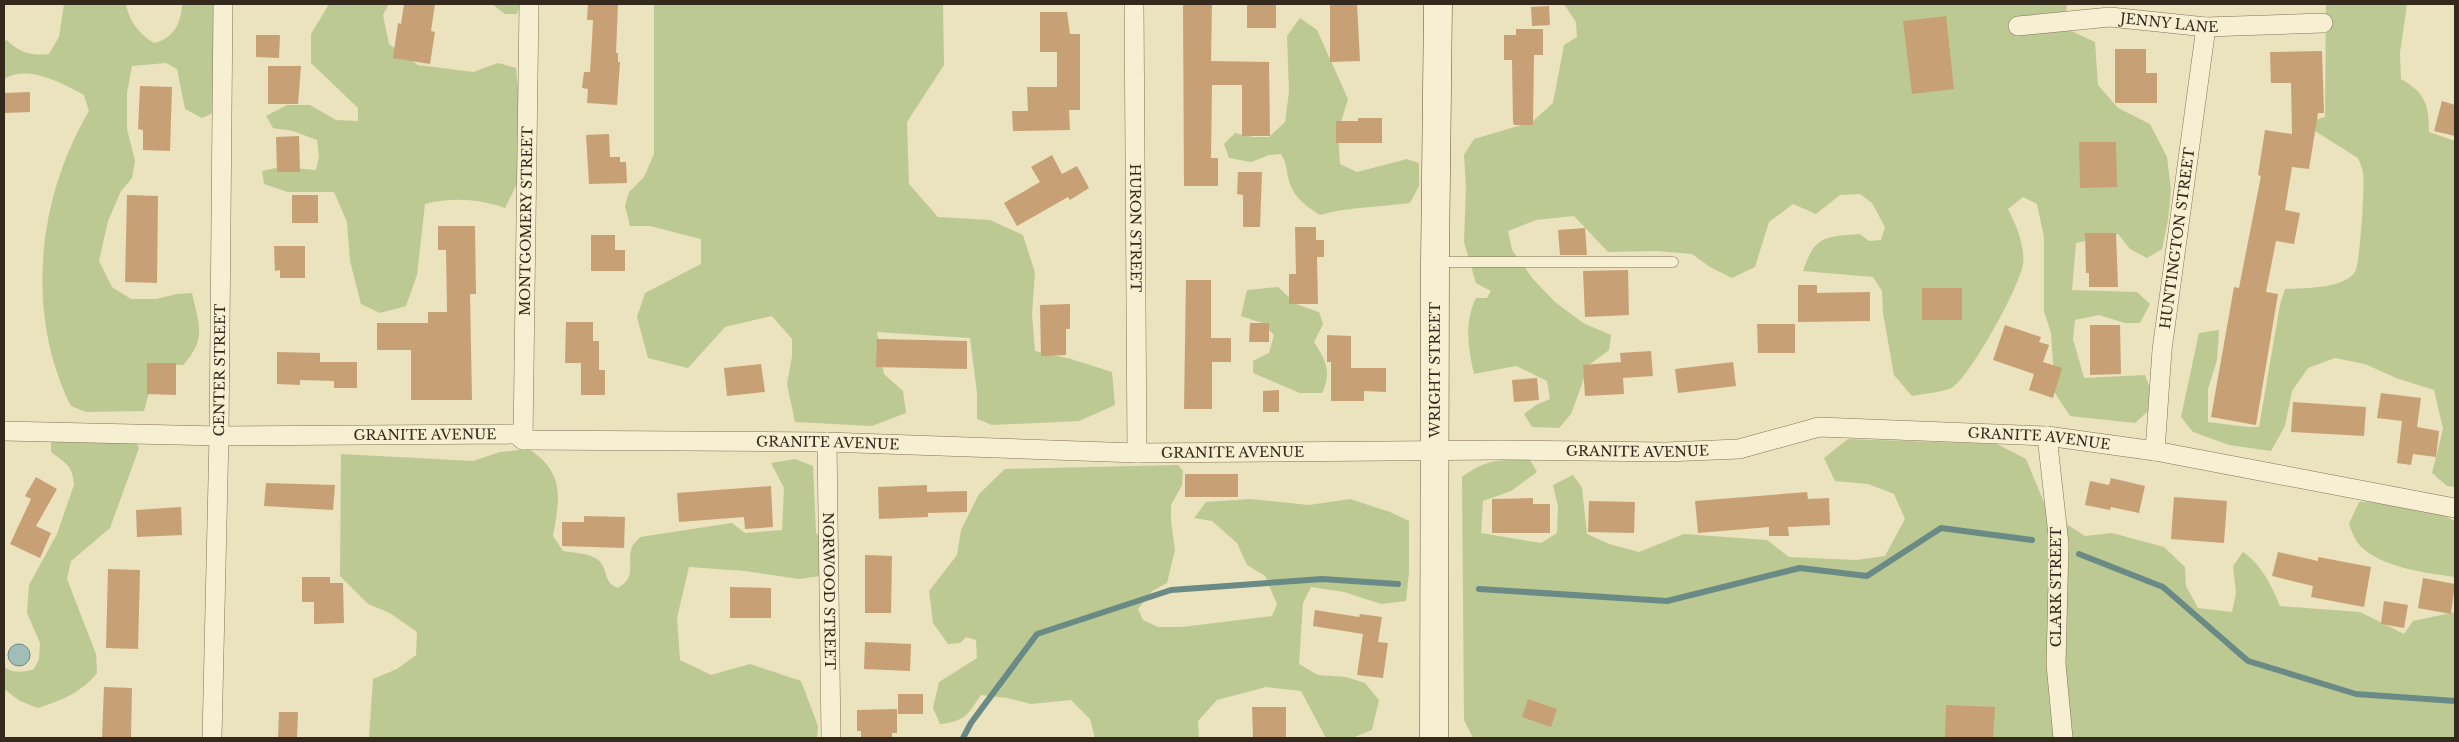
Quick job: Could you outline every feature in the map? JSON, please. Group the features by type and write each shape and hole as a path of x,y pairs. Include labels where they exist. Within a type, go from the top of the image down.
{"main road":[{"name":"WRIGHT STREET","path":"1434,738 1434,262 1438,4"}],"street":[{"name":"CENTER STREET","path":"212,738 219,436 223,4"},
{"name":"MONTGOMERY STREET","path":"523,440 529,4"},
{"name":"HURON STREET","path":"1134,4 1137,453"},
{"name":"JENNY LANE","path":"2018,26 2110,17 2206,27 2323,22"},
{"name":"HUNTINGTON STREET","path":"2155,451 2162,350 2206,27"},
{"name":"GRANITE AVENUE","path":"4,431 219,436 516,434 523,440 827,442 1137,453 1501,450 1666,452 1739,448 1819,427 2047,436 2155,451 2455,508"},
{"name":"CLARK STREET","path":"2047,436 2059,544 2056,664 2063,738"},
{"name":"NORWOOD STREET","path":"827,442 831,738"}],"lane":[{"path":"1434,262 1673,262"}],"green space":[{"path":"64,4 126,4 136,26 144,36 154,43 167,38 175,29 180,18 182,4 213,4 215,97 213,113 202,118 185,109 177,69 166,63 132,66 127,93 127,129 135,161 132,178 121,191 108,221 99,261 112,287 131,299 156,299 192,293 199,323 198,339 191,356 183,365 168,365 153,378 144,411 86,412 71,406 56,371 47,333 43,295 43,257 48,219 58,181 71,145 89,111 84,95 66,85 45,77 24,73 4,79 4,42 7,40 16,48 26,53 49,54 59,37"},
{"path":"329,4 389,4 383,15 389,44 418,65 473,72 498,63 516,68 520,108 517,184 505,208 465,200 445,200 425,204 417,275 406,306 380,313 361,304 350,261 347,222 334,192 288,192 264,184 262,171 280,167 316,170 319,157 317,140 293,131 273,128 266,116 287,105 310,105 336,120 358,121 358,108 311,63 311,34"},
{"path":"492,4 520,4 517,14 505,14"},
{"path":"654,4 943,4 944,65 907,122 909,184 938,217 990,220 1023,235 1035,273 1032,314 1035,351 1071,359 1112,372 1115,405 1079,421 992,425 977,419 977,393 970,338 877,332 884,374 903,391 906,413 872,426 795,422 787,384 792,356 792,339 772,316 725,327 688,368 648,358 637,317 645,293 701,264 701,239 650,226 630,226 625,206 629,192 644,177 654,154"},
{"path":"1564,4 2067,4 2065,28 2095,42 2098,85 2118,108 2150,124 2167,157 2171,190 2168,220 2162,249 2147,258 2130,249 2118,234 2076,243 2072,290 2137,292 2150,304 2140,323 2125,323 2099,315 2075,320 2073,339 2084,378 2145,375 2151,391 2148,411 2135,423 2070,416 2055,393 2051,333 2044,311 2044,237 2037,204 2023,197 2008,209 2021,242 2023,264 2020,276 1994,329 1971,365 1953,387 1939,392 1912,396 1894,375 1883,313 1882,291 1873,277 1803,271 1812,250 1823,240 1838,236 1860,234 1869,241 1881,240 1885,227 1872,203 1860,194 1840,195 1816,214 1793,204 1769,222 1755,267 1732,278 1710,267 1692,254 1657,251 1608,252 1574,216 1536,220 1508,231 1512,250 1533,279 1555,302 1583,323 1611,335 1609,350 1589,365 1571,414 1559,428 1532,427 1524,414 1536,405 1550,399 1547,381 1516,366 1474,374 1468,335 1470,316 1476,298 1487,298 1491,291 1476,283 1464,242 1466,187 1464,155 1474,139 1532,122 1553,103 1564,45 1577,37 1576,22"},
{"path":"2326,4 2407,4 2400,53 2401,79 2416,89 2424,100 2428,114 2429,132 2455,141 2455,487 2447,486 2432,473 2443,429 2434,390 2396,378 2365,364 2335,358 2308,368 2292,391 2285,426 2271,451 2229,445 2193,432 2181,417 2199,333 2219,330 2217,360 2208,389 2208,422 2259,427 2280,305 2285,289 2333,285 2349,278 2355,272 2359,255 2363,207 2362,167 2358,158 2307,126 2313,120 2325,117"},
{"path":"1300,18 1317,30 1348,99 1338,132 1340,164 1357,172 1407,159 1419,163 1419,186 1410,203 1330,212 1320,215 1303,202 1293,190 1281,154 1269,155 1251,162 1229,158 1224,144 1235,133 1253,137 1269,137 1285,122 1289,92 1287,36"},
{"path":"1278,287 1296,304 1319,312 1323,324 1314,342 1322,355 1327,373 1322,393 1300,393 1253,373 1253,361 1269,353 1274,335 1262,323 1241,316 1247,290"},
{"path":"57,438 135,440 139,448 110,528 71,561 67,579 96,654 97,673 78,691 38,708 20,701 4,689 4,667 22,672 34,669 39,659 40,643 27,613 29,585 57,534 74,485 70,469 51,452 51,443"},
{"path":"1848,439 1997,444 2026,459 2048,512 2085,536 2112,533 2164,547 2185,567 2186,586 2198,608 2232,612 2236,593 2233,566 2243,552 2265,576 2280,606 2360,612 2404,634 2413,621 2455,612 2455,738 1473,738 1464,720 1462,477 1486,463 1502,460 1530,460 1537,472 1511,491 1483,501 1481,533 1541,543 1557,533 1558,507 1553,485 1573,475 1582,488 1587,534 1609,544 1639,552 1684,534 1767,540 1789,557 1856,560 1885,556 1905,519 1894,494 1868,484 1835,481 1824,458"},
{"path":"529,449 549,467 557,487 558,498 553,536 563,551 584,554 598,560 603,567 608,581 618,588 628,579 630,574 630,553 633,545 640,537 732,523 745,533 782,530 784,488 771,463 795,459 813,466 816,533 824,543 820,576 799,579 745,571 689,567 677,618 680,660 711,675 750,664 801,681 818,726 817,738 369,738 373,679 397,669 416,655 417,632 390,613 368,604 340,576 341,454 473,461 500,452"},
{"path":"1178,465 1183,471 1182,485 1171,505 1175,550 1167,583 1152,591 1138,609 1143,620 1158,627 1182,627 1272,616 1277,604 1265,576 1247,565 1237,543 1212,521 1194,518 1206,502 1250,499 1309,505 1350,499 1390,512 1409,521 1409,572 1406,601 1381,604 1344,592 1311,587 1303,603 1299,664 1318,675 1346,677 1365,683 1379,700 1372,730 1352,738 1326,738 1301,691 1266,687 1217,700 1198,721 1199,738 1095,738 1090,719 1071,700 1031,704 1007,698 981,695 961,719 940,724 933,708 939,682 977,658 976,640 966,637 960,643 948,644 933,623 929,591 957,555 961,530 979,494 1005,469"},
{"path":"2384,501 2439,513 2455,521 2455,577 2402,567 2365,551 2357,542 2349,524 2359,502"}],"water":[{"path":"19,644 27,647 30,655 27,663 19,666 11,663 8,655 11,647"}],"building":[{"path":"404,4 435,4 431,31 435,32 430,64 393,58 398,23 401,24"},
{"path":"588,4 618,4 616,53 618,53 618,62 620,62 617,105 587,103 588,89 582,88 584,72 590,72 593,20 587,20"},
{"path":"1183,4 1212,4 1211,61 1269,62 1270,136 1242,136 1242,85 1212,85 1211,158 1218,158 1218,186 1184,186"},
{"path":"1247,4 1276,4 1276,28 1247,28"},
{"path":"1330,4 1357,4 1360,61 1330,62"},
{"path":"1549,6 1550,25 1532,26 1531,7"},
{"path":"1040,12 1067,12 1070,34 1080,34 1080,110 1069,110 1070,130 1013,131 1012,111 1028,111 1027,87 1057,87 1057,52 1040,52"},
{"path":"1946,16 1954,89 1912,94 1903,21"},
{"path":"1516,29 1543,29 1543,55 1534,55 1533,125 1514,125 1513,122 1512,60 1504,60 1504,35 1516,35"},
{"path":"256,35 280,35 279,58 256,57"},
{"path":"2115,49 2146,49 2146,73 2157,73 2157,103 2115,103"},
{"path":"2322,51 2324,113 2318,113 2309,169 2292,167 2285,210 2300,213 2294,244 2276,241 2266,292 2278,294 2256,425 2211,417 2234,287 2239,288 2261,176 2258,175 2265,130 2292,134 2291,83 2271,83 2270,52"},
{"path":"268,66 301,66 298,104 268,104"},
{"path":"140,86 172,87 170,151 143,150 143,130 138,129"},
{"path":"30,92 30,112 4,113 4,93"},
{"path":"2442,101 2455,105 2455,136 2434,131"},
{"path":"1358,118 1382,118 1382,143 1336,143 1336,121 1358,121"},
{"path":"609,134 610,157 620,157 620,162 626,162 627,183 589,184 586,135"},
{"path":"299,136 300,172 277,172 276,137"},
{"path":"2079,142 2116,142 2117,187 2080,188"},
{"path":"1052,155 1062,174 1077,166 1089,188 1070,200 1068,197 1017,226 1004,203 1040,182 1031,167"},
{"path":"1238,172 1262,172 1260,227 1243,227 1243,195 1237,194"},
{"path":"127,195 158,196 157,283 125,282"},
{"path":"292,195 318,195 318,223 292,223"},
{"path":"438,226 475,226 476,294 470,294 472,400 411,400 411,350 377,350 377,323 428,323 428,312 447,312 446,250 438,250"},
{"path":"1295,227 1316,227 1316,240 1324,240 1324,257 1317,257 1318,304 1289,304 1289,274 1296,274"},
{"path":"1585,228 1587,255 1560,255 1558,230"},
{"path":"2085,233 2116,233 2118,287 2089,287 2089,273 2086,273"},
{"path":"591,235 615,235 615,250 625,250 625,271 591,271"},
{"path":"274,246 305,246 305,278 280,278 280,270 275,271"},
{"path":"1628,270 1629,315 1585,317 1583,271"},
{"path":"1186,280 1211,280 1211,338 1231,338 1231,362 1212,362 1212,409 1184,409"},
{"path":"1798,285 1817,285 1817,293 1870,292 1870,321 1798,322"},
{"path":"1922,288 1962,288 1962,320 1922,320"},
{"path":"1070,304 1070,329 1066,329 1066,355 1041,356 1040,305"},
{"path":"566,322 593,322 593,341 599,341 599,370 605,370 605,395 581,395 581,363 565,363"},
{"path":"1250,323 1269,323 1269,342 1249,342"},
{"path":"1757,324 1795,324 1795,353 1758,353"},
{"path":"2005,325 2041,337 2039,342 2049,345 2043,362 2062,368 2053,398 2029,390 2034,374 1993,360"},
{"path":"2090,325 2120,325 2121,374 2090,375"},
{"path":"1327,335 1351,336 1351,368 1386,368 1386,392 1364,391 1364,401 1331,401 1331,362 1327,362"},
{"path":"877,339 967,341 967,369 876,367"},
{"path":"1651,351 1653,376 1623,378 1624,394 1585,396 1583,365 1621,362 1620,353"},
{"path":"277,352 320,353 320,362 357,362 357,388 334,388 334,381 300,380 300,385 277,384"},
{"path":"1733,362 1736,386 1678,393 1675,369"},
{"path":"147,363 176,363 176,395 147,394"},
{"path":"761,364 765,392 727,396 724,368"},
{"path":"1537,378 1539,400 1514,402 1512,380"},
{"path":"1279,390 1279,412 1263,412 1263,391"},
{"path":"2381,393 2421,398 2417,427 2439,431 2436,457 2413,454 2411,465 2397,463 2402,421 2377,418"},
{"path":"2293,402 2366,407 2364,436 2291,432"},
{"path":"1185,474 1238,474 1238,497 1185,497"},
{"path":"36,477 57,489 36,526 51,533 40,558 10,544 31,499 25,496"},
{"path":"2111,478 2145,486 2139,513 2111,507 2110,510 2085,505 2090,481 2109,485"},
{"path":"266,483 335,485 333,510 264,506"},
{"path":"927,485 927,492 967,491 967,512 928,513 928,517 879,519 878,487"},
{"path":"771,486 773,527 745,529 744,517 679,522 677,493"},
{"path":"1807,492 1808,499 1829,498 1830,525 1788,527 1789,536 1769,536 1769,527 1698,533 1695,501"},
{"path":"2174,497 2227,501 2224,543 2171,539"},
{"path":"1533,498 1533,504 1550,504 1550,533 1492,533 1492,499"},
{"path":"1589,501 1635,502 1634,533 1588,532"},
{"path":"181,507 182,535 137,537 136,510"},
{"path":"584,516 625,517 624,548 562,546 562,522 584,522"},
{"path":"2278,552 2318,561 2318,557 2371,567 2364,607 2311,597 2313,586 2272,576"},
{"path":"865,555 892,556 891,613 865,613"},
{"path":"108,569 140,570 138,649 106,648"},
{"path":"302,577 330,577 330,583 343,583 344,623 314,624 314,602 302,602"},
{"path":"2423,578 2455,584 2451,614 2418,608"},
{"path":"730,587 771,588 771,618 730,618"},
{"path":"2384,601 2408,605 2404,628 2381,624"},
{"path":"1315,610 1359,617 1360,614 1382,617 1378,642 1388,643 1383,678 1357,675 1363,634 1313,626"},
{"path":"865,642 911,644 910,671 864,669"},
{"path":"104,687 132,688 131,738 102,738"},
{"path":"898,694 923,694 923,714 898,714"},
{"path":"1528,699 1557,709 1551,727 1522,717"},
{"path":"1946,705 1995,707 1993,738 1945,737"},
{"path":"1252,707 1286,707 1286,737 1253,737"},
{"path":"897,709 897,733 892,733 892,738 861,738 861,731 857,731 857,710"},
{"path":"279,712 298,712 297,738 278,738"}],"waterway":[{"path":"1479,589 1667,601 1800,568 1867,576 1941,528 2032,540"},
{"path":"2079,554 2163,587 2248,661 2356,694 2455,701"},
{"path":"963,738 971,723 1037,634 1171,590 1322,579 1398,584"}]}
